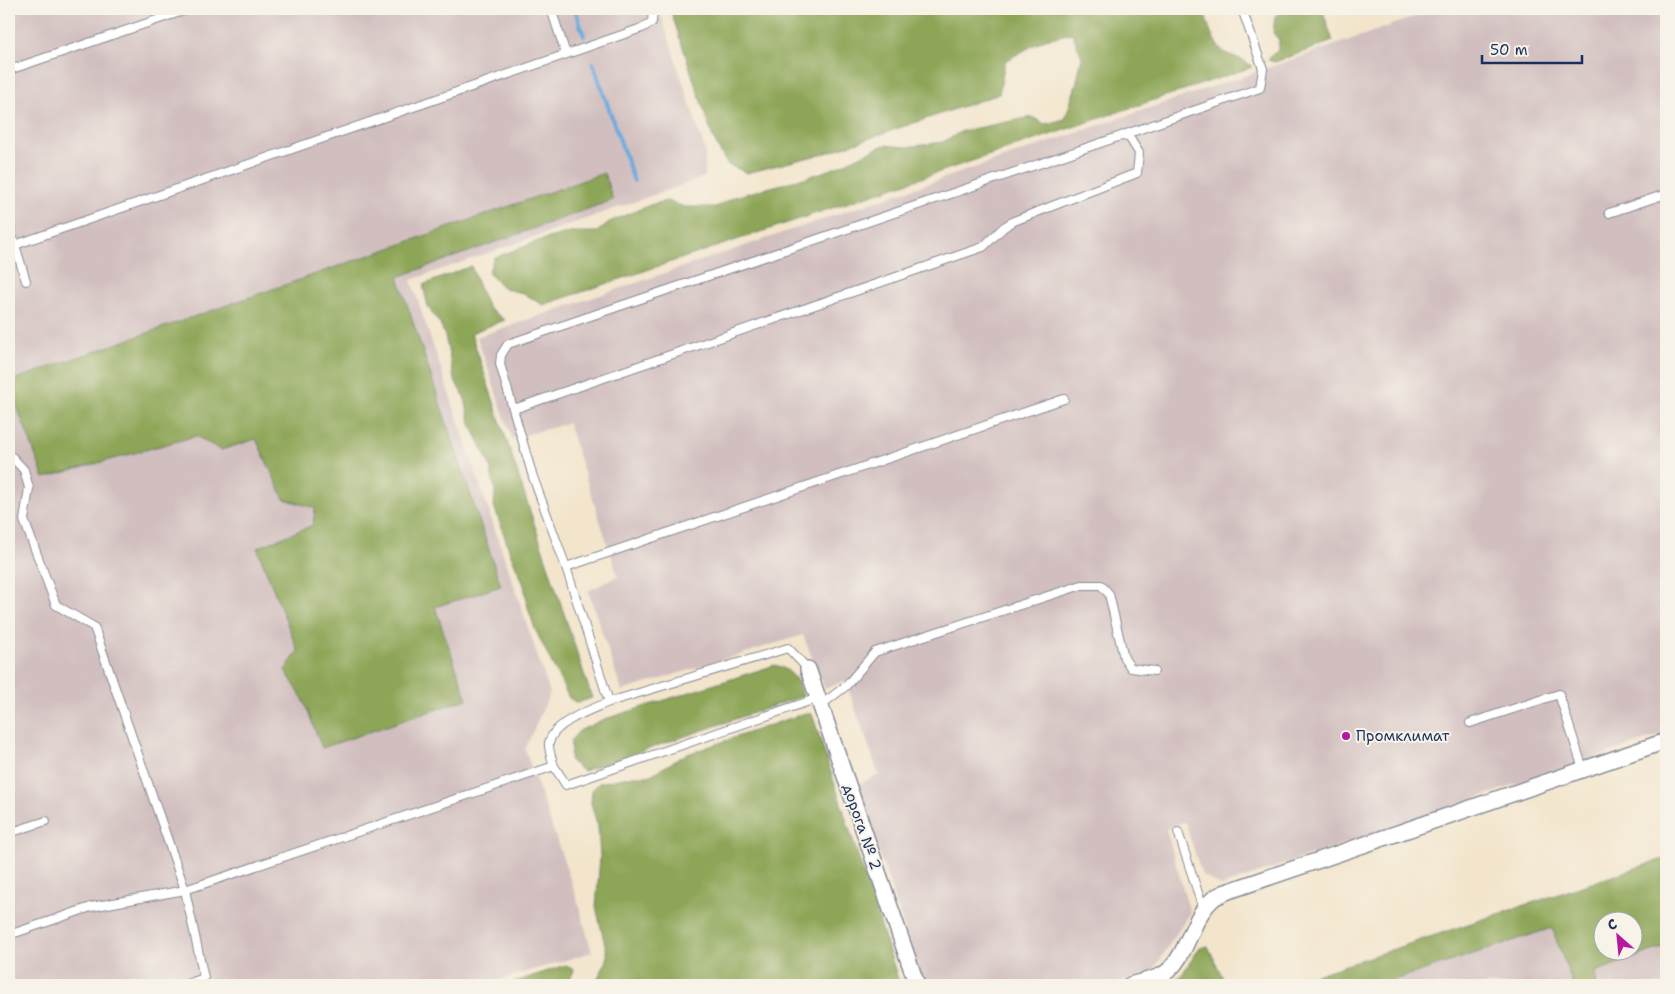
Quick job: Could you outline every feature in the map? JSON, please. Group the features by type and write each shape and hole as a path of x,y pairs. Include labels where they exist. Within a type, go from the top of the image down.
{"street":[{"name":"дорога № 2","path":"808,669 916,985"},
{"path":"1130,985 1155,978 1169,970 1177,960 1204,910 1213,899 1226,892 1666,741"}],"lane":[{"path":"9,70 189,9"},
{"path":"551,9 566,54"},
{"path":"12,246 642,28 652,22 653,9"},
{"path":"609,702 566,567 534,477 500,364 501,354 508,344 1260,88 1263,69 1242,9"},
{"path":"514,409 984,247 1004,227 1014,221 1137,173 1139,153 1128,137 1121,136"},
{"path":"1609,213 1666,194"},
{"path":"9,225 12,246 26,281"},
{"path":"566,567 1064,399"},
{"path":"9,457 12,457 24,470 29,488 24,520 56,605 94,627 185,890 204,978 185,985"},
{"path":"808,669 788,648 609,702 567,721 554,732 549,743 554,766 566,785 819,702 846,686 875,652 1082,585 1101,585 1109,594 1124,658 1131,668 1154,671"},
{"path":"1470,723 1559,694 1583,769"},
{"path":"9,935 91,907 185,890 554,766"},
{"path":"9,832 46,821"},
{"path":"1178,832 1204,910"}],"shaded area":[{"path":"9,9 659,9 705,150 705,177 411,280 550,693 525,749 576,896 592,952 483,985 9,985"},
{"path":"1437,9 1666,9 1666,733 1221,886 1202,875 1185,822 1175,825 1166,829 1190,913 1152,972 1110,985 924,985 856,785 879,775 844,681 825,689 803,635 622,691 588,591 618,576 568,423 512,439 477,337"},
{"path":"1666,890 1666,985 1379,985 1592,914 1592,962 1642,962 1642,912 1600,912"}],"green space":[{"path":"670,9 1204,9 1211,32 1220,49 1252,67 543,305 523,293 505,289 488,273 494,258 541,240 570,232 597,232 609,222 650,205 667,201 685,207 716,207 734,197 832,169 884,145 907,147 943,142 962,131 1032,117 1045,124 1065,119 1076,85 1082,57 1072,33 1045,39 1005,61 999,94 826,153 747,173 727,164 714,140"},
{"path":"1288,9 1306,12 1308,9 1322,9 1333,41 1275,62 1268,60 1278,49 1279,40 1273,33 1275,16"},
{"path":"604,173 613,200 398,277 501,586 435,607 467,699 322,748 303,699 285,670 298,651 257,548 313,525 315,508 284,499 256,439 221,450 196,436 44,478 11,391 16,379"},
{"path":"471,266 489,309 505,320 471,333 592,698 577,703 569,698 535,629 528,608 524,585 511,555 494,506 495,491 490,466 470,422 465,399 454,379 445,336 440,324 428,307 423,285"},
{"path":"775,665 794,676 803,696 583,771 570,761 571,740 579,731 602,720"},
{"path":"805,713 812,714 900,985 774,985 772,982 762,985 595,985 608,957 596,907 600,857 598,827 591,803 592,790 599,783 633,776 649,776 685,755"},
{"path":"1666,858 1666,946 1642,955 1642,912 1592,912 1592,962 1622,962 1595,972 1597,985 1573,985 1552,928 1379,985 1286,985"},
{"path":"1208,946 1226,985 1167,985 1181,976 1200,947"},
{"path":"565,965 574,970 568,985 506,985"}],"waterway":[{"path":"575,9 584,36"},
{"path":"593,63 634,181"}],"place":[{"name":"Промклимат","path":"1346,736"}]}
